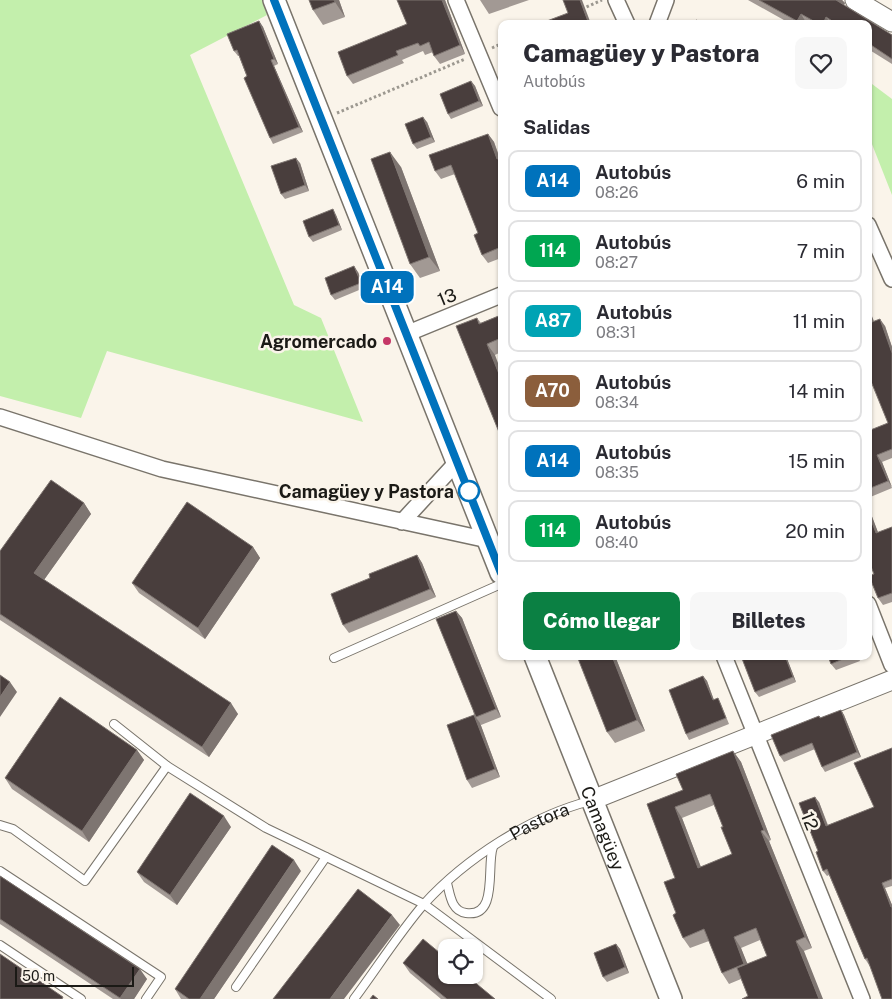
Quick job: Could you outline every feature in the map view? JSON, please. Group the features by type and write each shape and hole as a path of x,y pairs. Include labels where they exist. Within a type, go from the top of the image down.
{"main road":[{"path":"274,0 498,565"},
{"name":"Camagüey","path":"536,660 671,999"}],"street":[{"path":"456,0 498,101"},
{"path":"616,0 625,20"},
{"path":"658,20 666,0"},
{"path":"856,0 892,22"},
{"path":"872,234 892,279"},
{"name":"13","path":"406,334 498,296"},
{"path":"0,417 162,469 488,540"},
{"path":"402,522 457,462"},
{"path":"872,614 892,665"},
{"name":"12","path":"726,660 862,999"},
{"name":"Pastora","path":"592,800 892,680"}],"lane":[{"path":"334,658 498,585"},
{"path":"114,724 167,766 266,828 424,904 551,999"},
{"path":"0,825 14,829 85,881 167,766"},
{"name":"Pastora","path":"354,999 424,904 447,883 493,846 519,829 552,813 592,800"},
{"path":"447,883 452,904 459,910 467,914 481,909 487,903 490,894 489,856 493,846"},
{"path":"236,987 326,857"},
{"path":"0,871 161,977 146,999"},
{"path":"0,945 81,999"}],"path":[{"path":"575,12 602,0"},
{"path":"321,120 498,45"}],"green space":[{"path":"0,0 262,0 267,15 190,55 294,305 321,318 363,422 107,351 81,418 0,396"},
{"path":"872,84 892,99 892,195 872,144"}],"building":[{"path":"309,0 334,0 335,2 313,10"},
{"path":"397,0 442,0 460,45 434,56 429,42 420,46 418,43 396,51 398,55 347,76 338,52 407,24"},
{"path":"563,0 580,0 588,20 550,20 568,13"},
{"path":"759,0 836,0 868,20 831,20 826,17 825,20 812,20 801,14 798,20"},
{"path":"259,21 274,59 271,60 299,127 270,138 244,78 247,76 237,50 234,51 227,34"},
{"path":"872,22 892,35 892,59 872,46"},
{"path":"471,81 479,101 448,114 440,94"},
{"path":"423,117 431,137 413,144 405,124"},
{"path":"488,134 498,159 498,248 482,255 474,235 478,233 451,165 435,171 429,155"},
{"path":"390,152 429,257 410,264 371,159"},
{"path":"296,158 305,185 281,194 271,166"},
{"path":"333,209 339,225 309,237 303,221"},
{"path":"354,266 361,283 331,295 325,278"},
{"path":"498,316 498,339 487,344 498,372 498,430 456,326 477,318 479,324"},
{"path":"880,319 892,353 892,449 877,455 888,481 872,487 872,429 888,423 872,384 872,322"},
{"path":"51,480 84,503 34,573 231,703 202,747 0,614 0,551"},
{"path":"187,502 253,547 198,628 132,583"},
{"path":"872,522 876,533 892,527 892,593 878,598 872,583 872,575 874,574 872,569"},
{"path":"417,555 430,589 343,625 331,594 370,578 369,574"},
{"path":"456,611 496,709 476,717 436,619"},
{"path":"579,660 614,660 637,720 607,732"},
{"path":"743,660 787,660 793,677 755,692"},
{"path":"830,660 840,660 831,664"},
{"path":"0,675 10,682 0,697"},
{"path":"703,676 713,700 718,698 726,718 686,734 669,690"},
{"path":"60,697 137,750 82,831 5,778"},
{"path":"841,710 857,752 822,767 812,743 780,756 771,735 819,716 820,718"},
{"path":"474,715 495,769 467,780 447,725"},
{"path":"892,748 892,879 882,883 892,907 892,999 882,999 867,958 865,959 827,869 823,871 816,852 818,851 799,803 815,797 826,826 874,807 854,763"},
{"path":"733,751 764,830 761,831 805,937 796,941 819,999 742,999 748,996 737,968 767,956 756,928 734,937 744,964 722,973 704,929 683,938 673,915 676,913 664,882 675,878 647,804 683,790 676,774","holes":["710,794 723,827 721,827 732,854 698,868 675,807"]},
{"path":"190,793 224,816 170,895 137,872"},
{"path":"272,845 294,860 200,999 189,999 175,989"},
{"path":"0,876 140,969 120,998 0,919"},
{"path":"358,889 392,915 330,999 273,999"},
{"path":"423,939 438,951 438,984 477,984 495,999 447,999 403,963"},
{"path":"616,944 625,967 603,977 594,953"},
{"path":"0,954 63,997 62,999 0,999"},
{"path":"373,995 378,999 370,999"}],"bus line":[{"name":"A14","path":"274,0 498,565"}],"place":[{"name":"Agromercado","path":"387,341"},
{"name":"Camagüey y Pastora","path":"469,491"}]}
